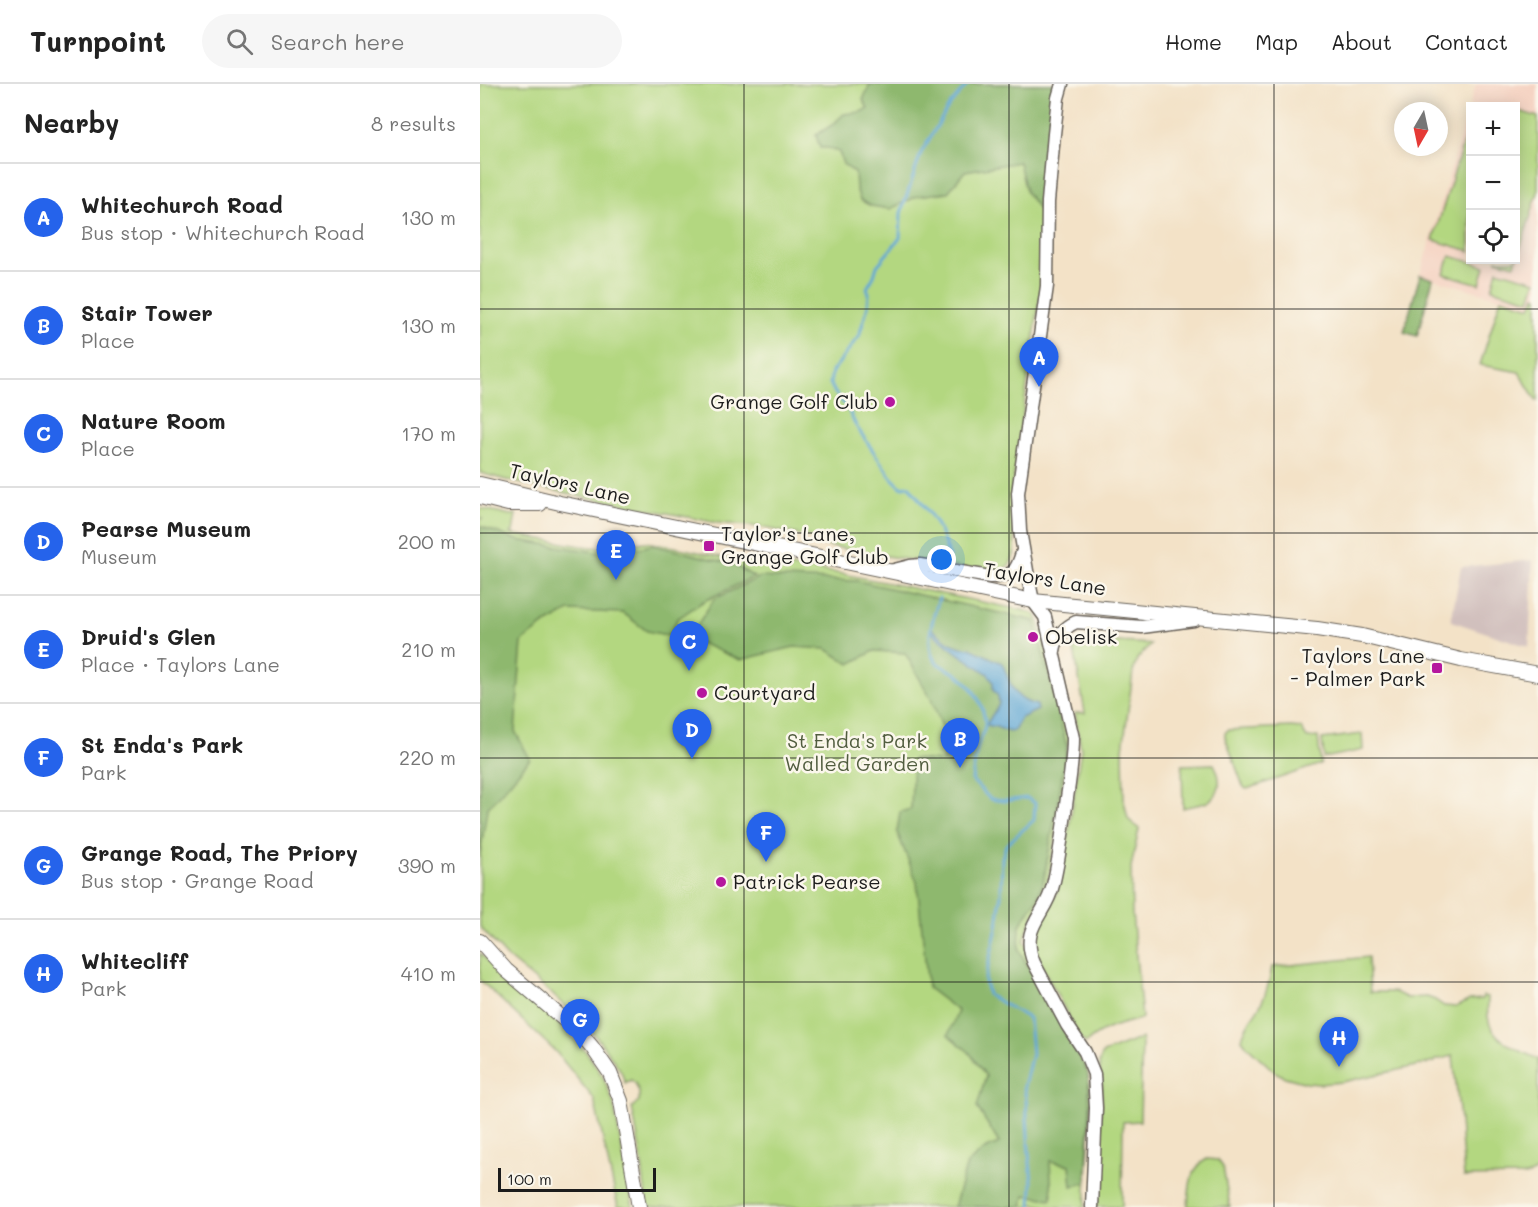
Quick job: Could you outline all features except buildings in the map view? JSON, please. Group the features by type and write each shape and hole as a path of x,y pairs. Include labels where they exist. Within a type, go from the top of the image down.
{"main road":[{"name":"Taylors Lane","path":"480,483 560,503 1033,601 1317,629 1362,636 1461,660 1538,674"},
{"path":"480,497 508,504 560,503"},
{"path":"480,941 506,970 581,1034 610,1073 621,1101 639,1207"}],"street":[{"path":"1062,84 1058,98 1048,202 1047,286 1018,493 1023,552 1033,601 1045,617 1073,738 1073,752 1053,888 1031,930 1029,942 1034,963 1067,1025 1085,1052 1094,1074 1096,1108 1092,1207"},
{"path":"890,571 920,565 999,577 1012,573 1018,567 1023,552"},
{"path":"1054,654 1056,642 1061,633 1076,622 1142,627 1210,618"}],"shaded area":[{"path":"1476,84 1538,84 1538,297 1535,296 1531,307 1420,275 1466,118 1466,264 1520,264 1520,102 1471,102"},
{"path":"1533,560 1529,647 1451,621 1461,567"}],"green space":[{"name":"Grange Golf Club","path":"480,84 1055,84 1042,185 1042,283 1012,488 1015,549 1008,566 990,573 865,553 824,545 820,539 760,527 718,523 575,495 480,473"},
{"path":"870,84 1055,84 1042,185 1041,213 1026,192 1019,162 965,171 948,192 918,196 890,209 871,206 860,200 855,173 843,164 839,152 820,148 816,135 844,114 861,112 868,108 863,100"},
{"path":"1520,111 1538,117 1538,192 1520,249"},
{"path":"1466,135 1466,250 1433,240"},
{"path":"1450,256 1466,261 1466,264 1485,266 1480,284 1444,274"},
{"path":"1497,270 1536,281 1530,300 1492,289"},
{"path":"1420,275 1433,279 1417,336 1404,332"},
{"path":"1535,296 1538,297 1538,400 1519,372 1480,365 1501,298 1531,307"},
{"name":"St Enda's Park Walled Garden","path":"480,508 511,515 516,514 511,534 614,549 645,542 665,545 740,561 848,575 1035,614 1049,655 1069,739 1061,809 1047,886 1024,941 1086,1063 1092,1096 1085,1207 1049,1207 1031,1204 1031,1207 647,1207 632,1107 639,1102 639,1092 635,1083 631,1080 625,1083 621,1071 596,1036 552,994 508,958 480,927 480,518 483,519 480,517"},
{"path":"480,526 517,540 609,554 653,545 733,564 754,577 704,601 677,619 671,634 647,631 623,613 569,611 544,625 522,642 515,731 530,759 487,809 480,856"},
{"path":"760,577 858,581 1035,621 1067,747 1043,883 1036,901 1020,925 1019,950 1088,1073 1090,1109 1086,1183 1072,1186 1070,1165 1050,1161 1052,1199 1025,1195 1023,1207 954,1207 967,1164 985,1149 999,1143 977,1107 986,1076 969,1052 948,1035 958,1011 928,988 917,882 897,832 900,812 911,809 913,759 944,761 945,734 931,699 905,653 874,651 850,664 826,649 794,647 740,660 698,642 694,637 694,630 714,599"},
{"path":"1087,640 1151,644 1137,659 1133,672 1123,749 1124,801 1128,819 1139,829 1131,867 1132,913 1142,1018 1117,1025 1086,1043 1080,1038 1035,953 1036,930 1056,894 1065,856 1081,749 1075,713 1085,713 1074,649 1076,645"},
{"path":"1301,728 1307,738 1318,737 1321,764 1246,789 1225,733 1228,730"},
{"path":"1362,734 1363,750 1324,758 1322,739"},
{"path":"1214,764 1219,780 1216,795 1207,802 1183,808 1182,765"},
{"path":"480,953 503,976 542,1007 573,1038 587,1053 603,1077 613,1102 633,1207 618,1207 594,1099 556,1052 480,980"},
{"path":"1368,957 1370,992 1395,992 1407,998 1427,997 1444,1006 1456,1007 1470,1000 1482,999 1483,996 1488,997 1488,1017 1494,1032 1507,1044 1538,1059 1538,1170 1524,1176 1464,1177 1453,1056 1342,1082 1319,1084 1285,1077 1275,1072 1242,1039 1263,999 1272,967"},
{"path":"1142,1038 1140,1121 1123,1122 1122,1207 1097,1207 1102,1086 1099,1062 1103,1053"},
{"path":"1207,1159 1218,1160 1223,1167 1230,1207 1188,1207 1193,1174"}],"water":[{"path":"932,629 950,643 970,648 1002,663 1017,695 1037,705 1038,710 1021,718 1014,731 1009,732 986,725 999,704 998,696 993,690 993,682 988,674 931,632"}],"waterway":[{"path":"949,557 938,527 928,511 909,486 901,487 891,477 830,383 832,372 859,336 868,306 867,288 877,266 900,238 901,213 921,153 949,106 968,84"},
{"path":"939,598 930,631 931,652 938,664 958,675 968,685 980,702 984,715 985,726 977,749 972,780 990,799 1004,801 1027,798 1035,803 1034,820 1006,845 1002,858 997,927 985,980 988,995 1029,1018 1032,1054 1024,1086 1032,1182 1031,1207"}],"place":[{"name":"Whitechurch Road","path":"1039,387"},
{"name":"Grange Golf Club","path":"890,402"},
{"name":"Taylor's Lane, Grange Golf Club","path":"709,546"},
{"name":"Druid's Glen","path":"616,580"},
{"name":"Obelisk","path":"1033,637"},
{"name":"Taylors Lane - Palmer Park","path":"1437,668"},
{"name":"Nature Room","path":"689,671"},
{"name":"Courtyard","path":"702,693"},
{"name":"Pearse Museum","path":"692,759"},
{"name":"Stair Tower","path":"960,768"},
{"name":"St Enda's Park","path":"766,862"},
{"name":"Patrick Pearse","path":"721,882"},
{"name":"Grange Road, The Priory","path":"580,1049"},
{"name":"Whitecliff","path":"1339,1067"}]}
